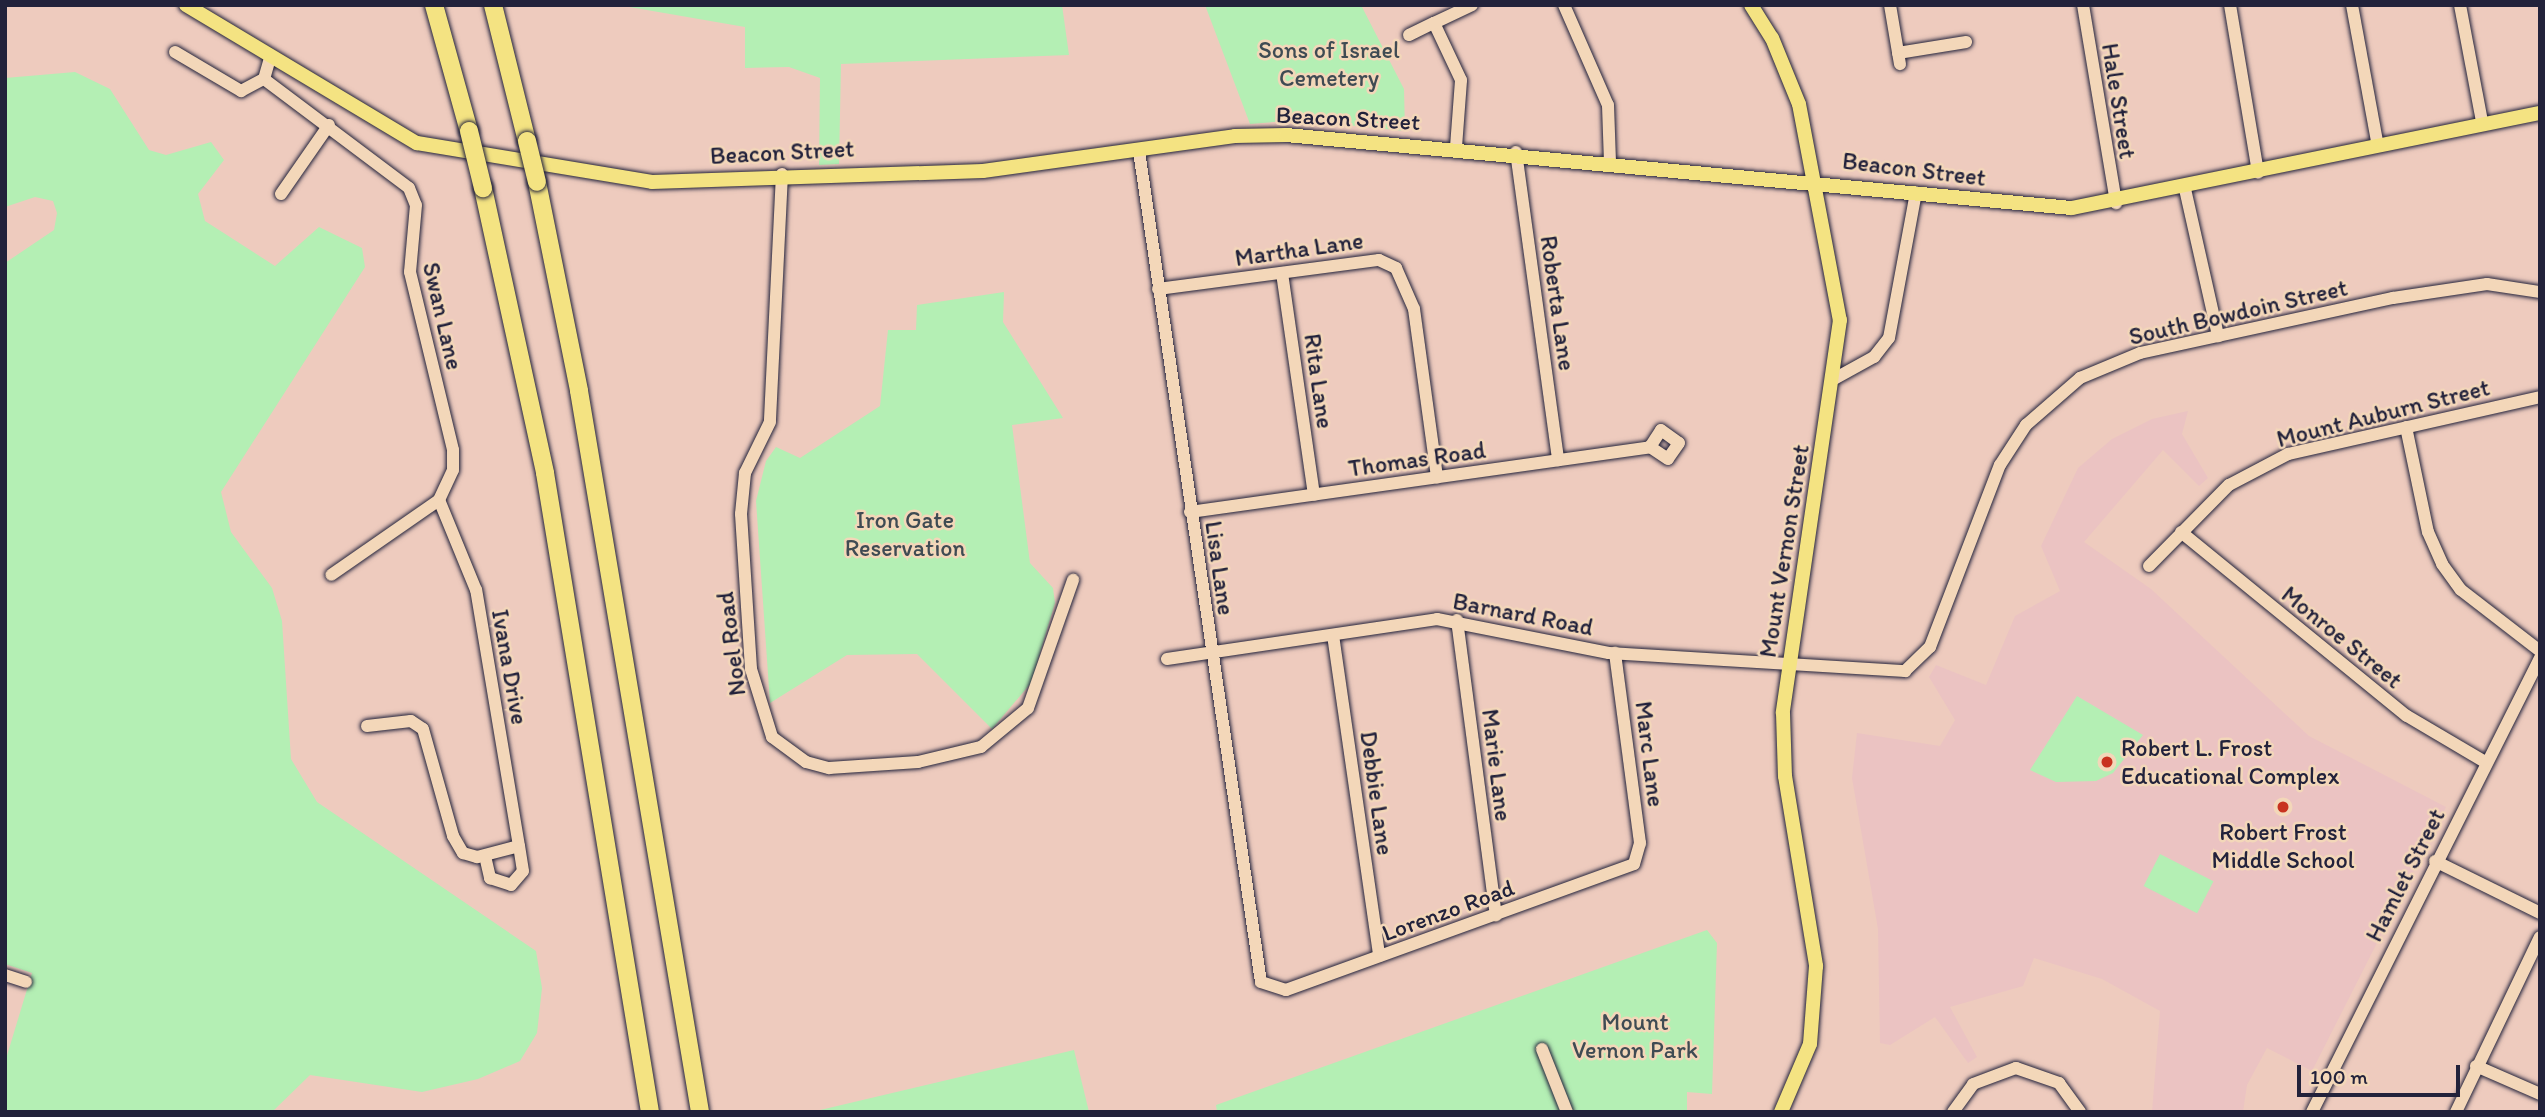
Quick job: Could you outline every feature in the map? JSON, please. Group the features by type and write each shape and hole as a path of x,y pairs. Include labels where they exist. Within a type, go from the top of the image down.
{"highway":[{"path":"434,5 483,188 545,474 650,1112"},
{"path":"493,5 537,182 579,391 700,1112"}],"main road":[{"name":"Beacon Street","path":"186,5 396,135 435,149 652,182 782,174 983,171 1246,136 1516,152 1817,180 2053,208 2116,203 2482,121 2540,113"},
{"name":"Mount Vernon Street","path":"1751,5 1772,38 1799,104 1817,180 1839,304 1834,379 1789,667 1785,776 1816,966 1810,1044 1782,1112"}],"street":[{"path":"1409,35 1472,5"},
{"path":"1564,5 1608,104 1610,161"},
{"path":"1890,5 1899,58 1966,43"},
{"name":"Hale Street","path":"2083,5 2116,203"},
{"path":"2230,5 2258,173"},
{"path":"2352,5 2378,146"},
{"path":"2460,5 2482,121"},
{"path":"1434,23 1461,80 1456,147"},
{"path":"175,52 241,90 264,79 270,58"},
{"name":"Swan Lane","path":"264,79 399,175 416,205 410,272 453,450 453,470 439,500"},
{"path":"281,194 329,125"},
{"name":"Lisa Lane","path":"1139,150 1256,970 1268,987"},
{"name":"Roberta Lane","path":"1516,152 1558,460"},
{"name":"Noel Road","path":"782,174 770,422 745,473 741,514 751,669 772,737 806,762 829,768 918,762 981,747 1028,708 1073,580"},
{"path":"2185,189 2218,336"},
{"path":"1834,379 1874,357 1889,338 1916,192"},
{"name":"Martha Lane","path":"1158,289 1379,260 1396,268 1414,309 1437,477"},
{"name":"Rita Lane","path":"1282,273 1314,495"},
{"name":"South Bowdoin Street","path":"1910,668 1930,647 2000,466 2026,425 2058,394 2106,366 2218,336 2487,284 2540,292"},
{"name":"Mount Auburn Street","path":"2149,566 2181,532 2253,471 2288,454 2540,397"},
{"path":"2406,427 2428,532 2442,564 2471,599 2540,651"},
{"name":"Thomas Road","path":"1190,512 1650,447"},
{"path":"331,576 439,500"},
{"name":"Ivana Drive","path":"439,500 476,590 523,871 510,885 490,878 485,856"},
{"name":"Monroe Street","path":"2181,532 2407,716 2485,762"},
{"name":"Barnard Road","path":"1167,659 1457,620 1615,653 1789,667 1910,668"},
{"name":"Marie Lane","path":"1457,620 1496,915"},
{"name":"Debbie Lane","path":"1333,635 1379,956"},
{"name":"Marc Lane","path":"1615,653 1638,859"},
{"name":"Hamlet Street","path":"2312,1112 2435,861 2540,658"},
{"path":"367,726 411,721 423,729 456,843 470,856 485,856 519,846"},
{"name":"Lorenzo Road","path":"1268,987 1286,990 1496,915 1638,859"},
{"path":"2435,861 2540,913"},
{"path":"2456,1112 2540,937"},
{"path":"5,975 26,982"},
{"path":"1542,1049 1567,1112"},
{"path":"2476,1066 2540,1094"},
{"path":"1953,1112 1973,1084 2016,1069 2059,1083 2080,1112"}],"shaded area":[{"name":"Robert L. Frost Educational Complex","path":"2188,411 2182,434 2208,478 2199,486 2163,450 2084,542 2151,589 2309,736 2446,807 2312,1071 2267,1048 2247,1085 2243,1112 2152,1112 2160,1011 2102,979 2034,958 2023,986 1950,1007 1977,1057 1968,1063 1935,1017 1890,1045 1880,1043 1878,929 1852,778 1857,733 1940,746 1955,720 1929,677 1936,665 1986,685 2015,616 2060,591 2041,546 2078,468 2112,439 2152,419"}],"green space":[{"path":"618,5 1062,5 1069,55 841,64 839,164 819,165 820,78 789,67 745,68 745,27"},
{"name":"Sons of Israel Cemetery","path":"1205,5 1361,5 1404,89 1405,131 1299,120 1250,124"},
{"path":"75,72 110,89 149,150 166,155 211,142 224,160 198,194 205,221 275,266 319,227 362,248 365,267 221,492 231,532 272,588 282,621 291,759 317,802 536,951 542,988 537,1033 520,1061 478,1079 422,1092 310,1075 272,1112 5,1112 5,1062 32,973 5,964 5,263 54,230 57,213 53,201 35,197 5,207 5,78"},
{"name":"Iron Gate Reservation","path":"1004,292 1003,322 1063,418 1012,425 1030,563 1053,588 1055,603 1031,683 992,729 917,654 847,655 770,703 756,501 766,461 776,447 800,458 880,406 888,330 916,330 917,305"},
{"path":"2077,696 2143,735 2113,773 2096,781 2056,782 2030,770"},
{"path":"2160,854 2213,881 2197,913 2144,886"},
{"name":"Mount Vernon Park","path":"1707,930 1717,943 1712,1094 1687,1092 1687,1112 1217,1112 1216,1105"},
{"path":"1074,1050 1089,1112 816,1112 816,1111"}],"waterway":[{"path":"5,285 5,327"}],"place":[{"name":"Robert L. Frost Educational Complex","path":"2107,762"},
{"name":"Robert Frost Middle School","path":"2283,807"}]}
